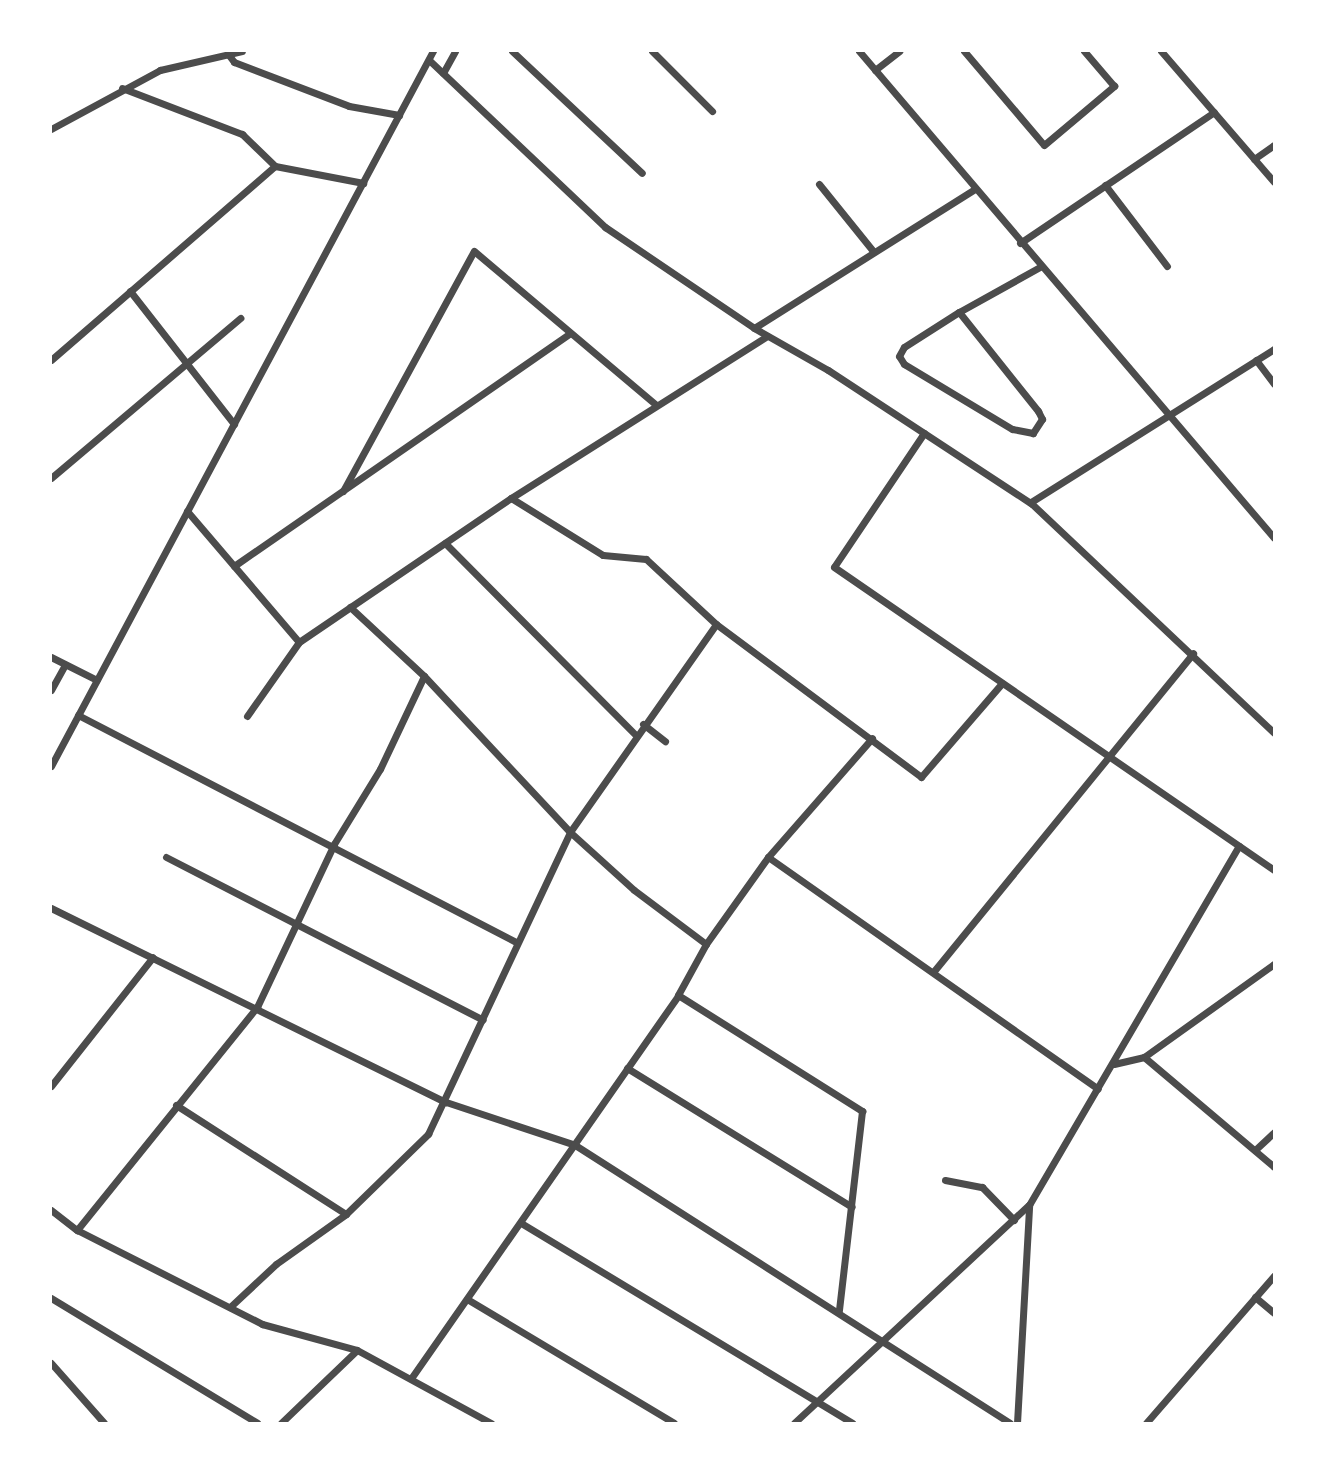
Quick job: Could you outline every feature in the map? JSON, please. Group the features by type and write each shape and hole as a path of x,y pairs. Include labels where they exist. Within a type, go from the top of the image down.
{"street":[{"path":"51,129 122,88 160,70 242,51"},
{"path":"51,766 433,51"},
{"path":"443,73 455,51"},
{"path":"512,51 642,173"},
{"path":"652,51 712,111"},
{"path":"859,51 1166,417 1274,538"},
{"path":"875,70 899,51"},
{"path":"964,51 1044,145 1114,86 1084,51"},
{"path":"1161,51 1274,182"},
{"path":"228,54 234,62 349,106 399,115"},
{"path":"429,60 605,227 754,328 1031,502 1193,653 1274,733"},
{"path":"122,88 242,134 275,166 363,183"},
{"path":"1020,243 1214,112"},
{"path":"1254,159 1274,145"},
{"path":"51,360 275,166"},
{"path":"819,184 873,251"},
{"path":"1105,186 1167,266"},
{"path":"754,328 873,251 975,190"},
{"path":"343,491 474,251 656,405"},
{"path":"959,312 1038,411 1042,419 1033,433 1012,429 904,364 899,356 904,347 959,312 1040,267"},
{"path":"130,291 234,424"},
{"path":"51,478 240,318"},
{"path":"234,566 570,333"},
{"path":"247,716 299,642 511,498 767,336"},
{"path":"1031,502 1274,349"},
{"path":"1256,360 1274,384"},
{"path":"924,433 834,567 1274,870"},
{"path":"511,498 603,555 646,559 716,624 922,777 1002,683"},
{"path":"187,511 299,642"},
{"path":"445,543 635,734"},
{"path":"350,607 424,676 570,832 634,890 706,944"},
{"path":"230,1307 276,1265 346,1214 428,1134 446,1102 456,1072 570,832 635,734 716,624"},
{"path":"934,971 1111,758 1193,653"},
{"path":"51,657 97,681"},
{"path":"51,690 65,665"},
{"path":"77,1230 257,1007 334,844 380,769 424,676"},
{"path":"78,715 334,844 516,942"},
{"path":"643,724 666,741"},
{"path":"412,1377 522,1223 678,995 706,944 768,857 873,738"},
{"path":"794,1423 886,1341 1029,1205 1114,1064 1238,846"},
{"path":"166,857 483,1020"},
{"path":"768,857 934,971 1098,1089"},
{"path":"51,908 446,1102 575,1145 886,1341 1010,1423"},
{"path":"51,1086 153,957"},
{"path":"1114,1064 1144,1057 1274,964"},
{"path":"678,995 862,1111 839,1311"},
{"path":"1144,1057 1274,1167"},
{"path":"627,1068 852,1207"},
{"path":"176,1105 346,1214"},
{"path":"1255,1150 1274,1132"},
{"path":"945,1180 982,1187 1014,1220"},
{"path":"1017,1423 1029,1205"},
{"path":"51,1210 77,1230 262,1324 357,1350 412,1377 491,1423"},
{"path":"522,1223 852,1423"},
{"path":"1146,1423 1274,1276"},
{"path":"1255,1297 1274,1312"},
{"path":"51,1298 257,1423"},
{"path":"467,1299 674,1423"},
{"path":"281,1423 357,1350"},
{"path":"51,1363 103,1423"}]}
